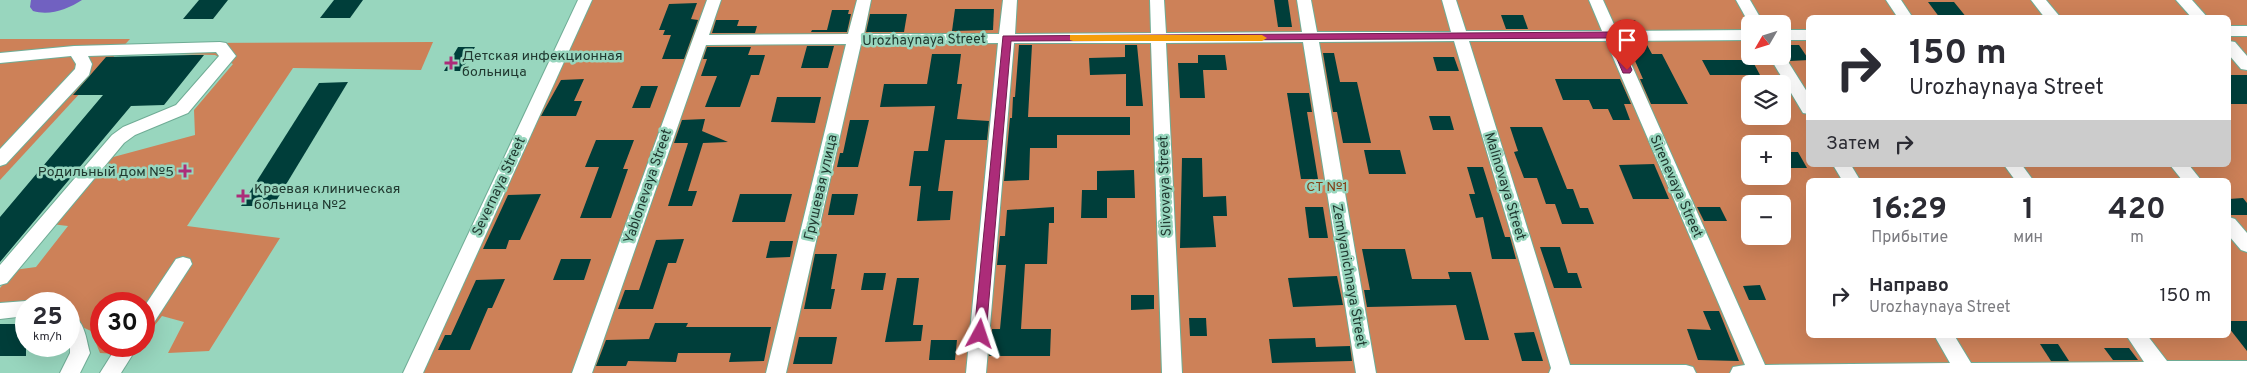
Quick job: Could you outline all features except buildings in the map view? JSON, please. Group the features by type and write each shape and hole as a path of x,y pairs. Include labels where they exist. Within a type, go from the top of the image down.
{"street":[{"name":"Severnaya Street","path":"413,373 585,0"},
{"name":"Yablonevaya Street","path":"582,373 714,0"},
{"name":"Грушевая улица","path":"776,373 864,0"},
{"path":"976,373 1010,0"},
{"name":"Slivovaya Street","path":"1157,0 1172,373"},
{"name":"Zemlyanichnaya Street","path":"1304,0 1366,373"},
{"name":"Malinovaya Street","path":"1449,0 1561,373"},
{"name":"Sirenevaya Street","path":"1596,0 1749,372"},
{"path":"1743,0 1752,15"},
{"path":"1893,0 1904,15"},
{"path":"2038,0 2051,15"},
{"path":"2183,0 2198,15"},
{"path":"2231,31 2247,31"},
{"name":"Urozhaynaya Street","path":"699,40 1741,35"},
{"path":"1791,35 1806,35"},
{"path":"0,58 74,51 220,47 228,56 182,109 129,131 118,139 0,278"},
{"path":"2231,48 2247,65"},
{"path":"0,160 83,71 84,59 74,51"},
{"path":"1782,65 1806,104"},
{"path":"1843,167 1850,178"},
{"path":"2014,167 2023,178"},
{"path":"2181,167 2190,178"},
{"path":"2231,226 2247,245"},
{"path":"155,306 184,264"},
{"path":"0,311 15,310"},
{"path":"1946,338 1965,370"},
{"path":"2138,338 2161,369"},
{"path":"70,373 78,357"},
{"path":"110,373 121,357"},
{"path":"1749,372 2161,369 2186,371 2247,369"},
{"path":"1362,373 1382,373"},
{"path":"1561,373 1686,373"}],"green space":[{"name":"СТ №1","path":"584,0 2247,0 2247,373 407,373"},
{"path":"0,39 130,39 0,180"},
{"path":"433,42 421,70 293,68 187,226 280,238 209,351 168,353 184,322 162,316 155,325 155,292 90,292 90,331 80,326 80,292 15,292 15,318 0,319 0,288 14,270 36,267 68,226 51,224 106,159 195,135 194,110 233,64 215,55 177,54 181,43"}],"shaded area":[{"path":"31,0 82,0 65,9 46,13 33,11 30,7"}],"slow traffic":[{"path":"1073,38 1262,38"}],"place":[{"name":"Детская инфекционная больница","path":"451,63"},
{"name":"Родильный дом №5","path":"185,171"},
{"name":"Краевая клиническая больница №2","path":"243,196"}],"route":[{"path":"980,334 1006,38 1310,38 1611,35 1627,70"}]}
